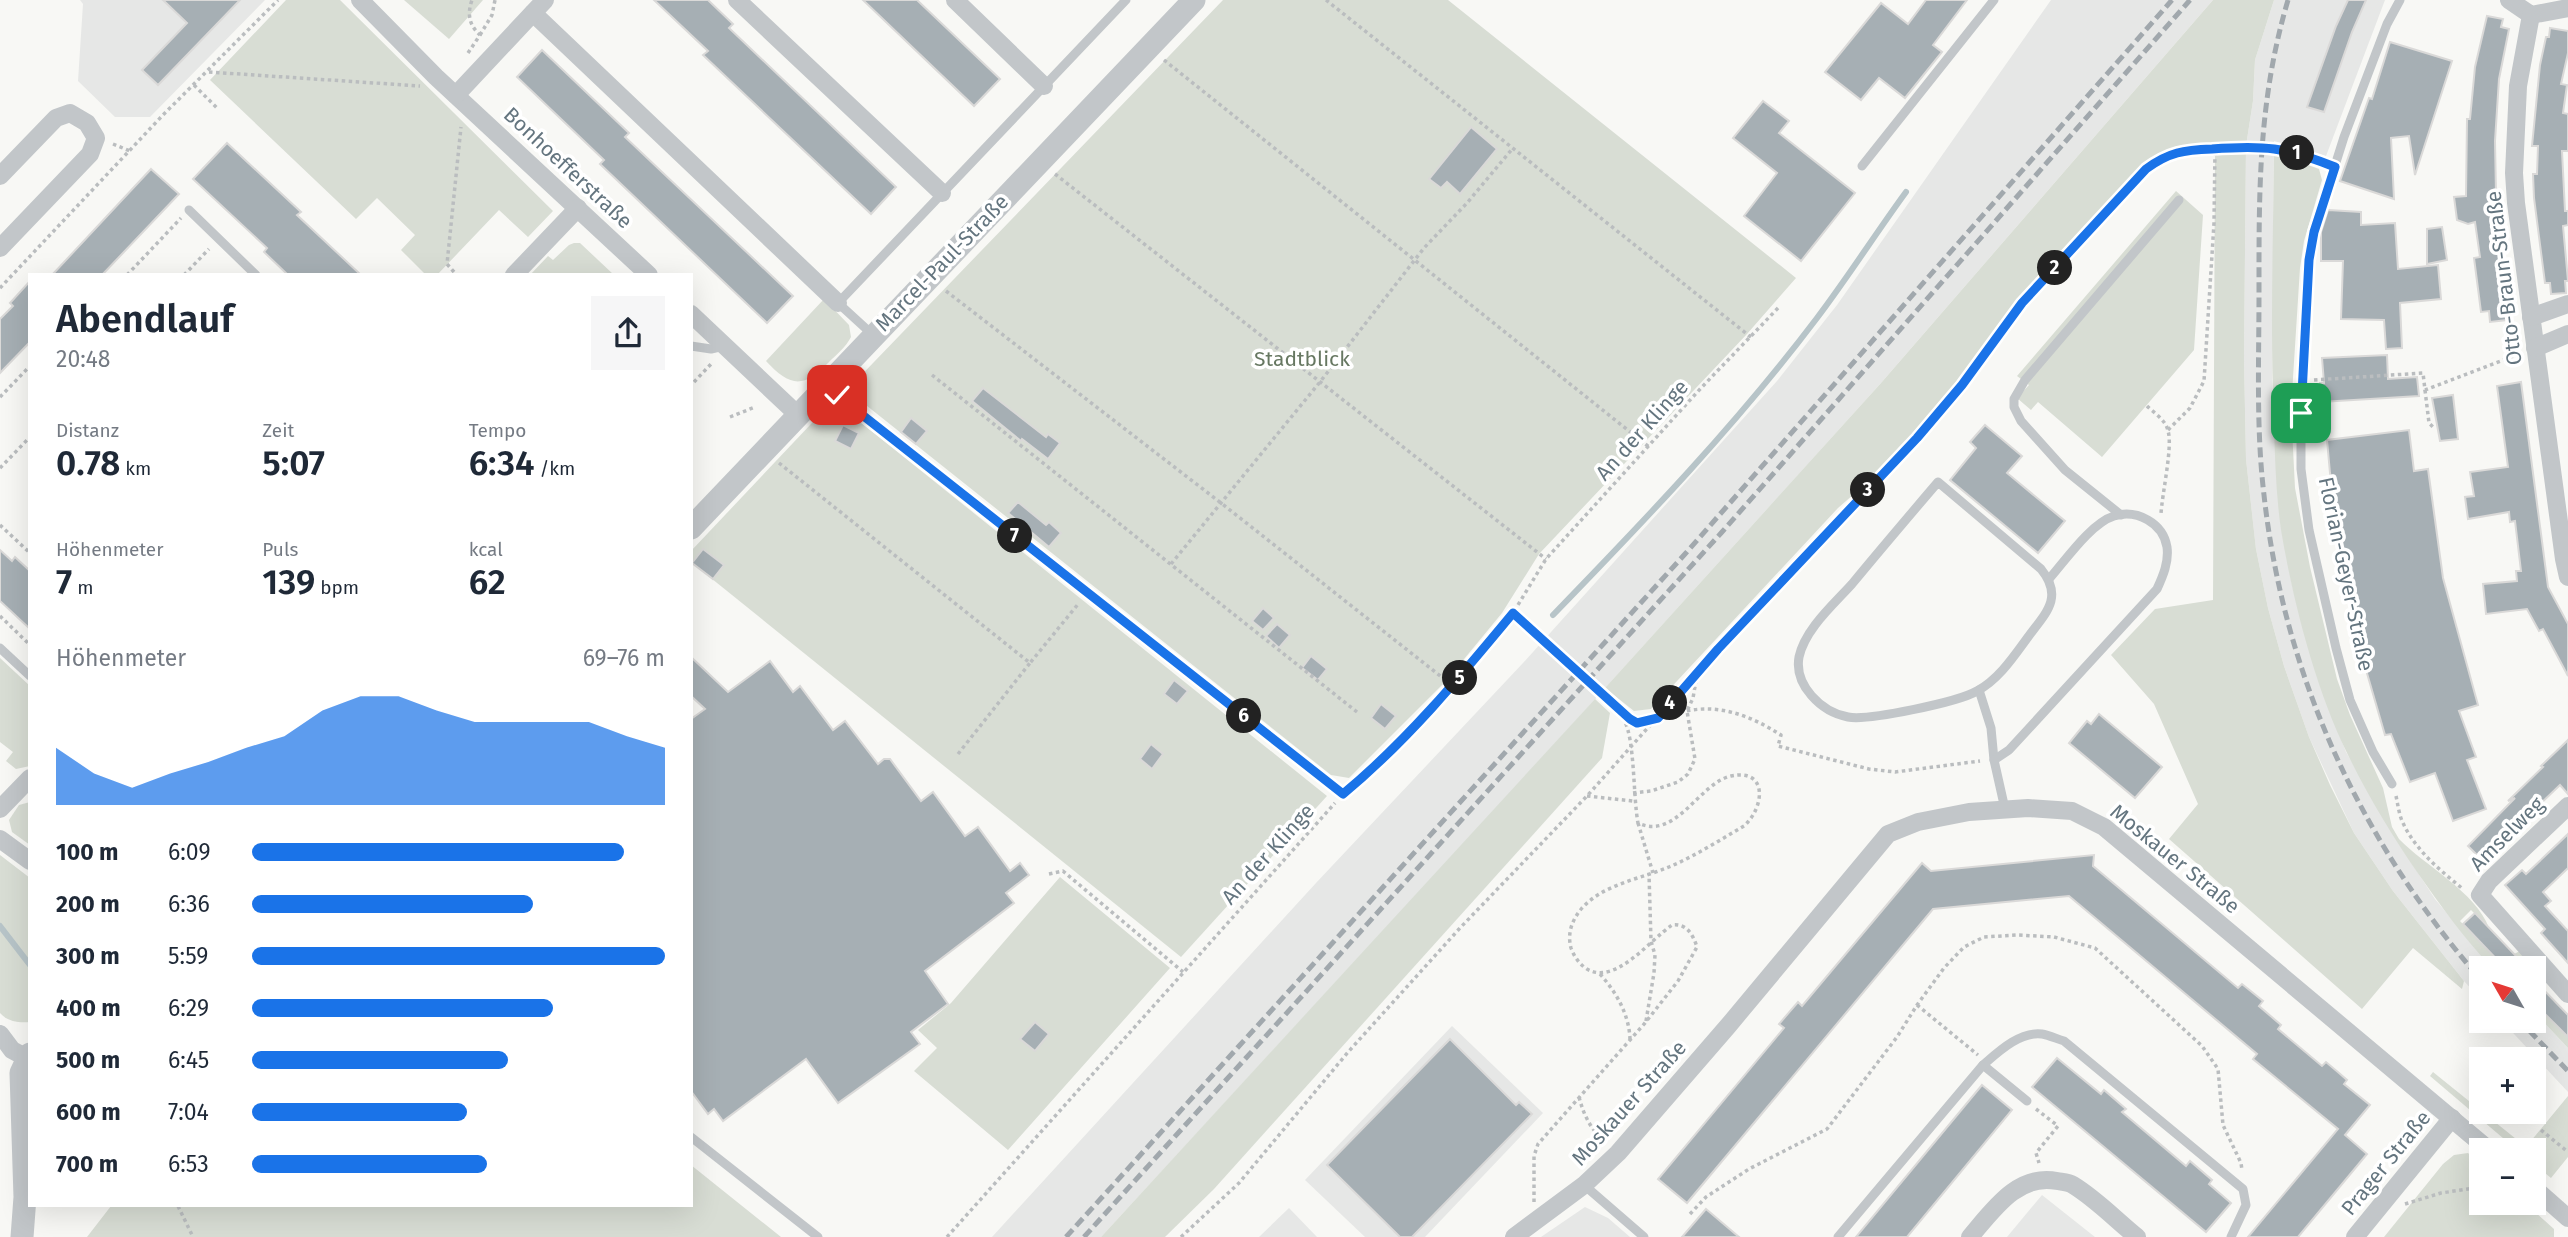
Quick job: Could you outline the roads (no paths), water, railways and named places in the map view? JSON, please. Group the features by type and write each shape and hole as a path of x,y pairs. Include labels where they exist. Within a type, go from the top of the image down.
{"street":[{"name":"Bonhoefferstraße","path":"360,0 436,77 647,273"},
{"path":"737,0 942,193"},
{"path":"955,0 1044,86"},
{"name":"Marcel-Paul-Straße","path":"693,526 1194,0"},
{"path":"2509,0 2531,15 2568,8"},
{"path":"456,95 539,6 838,303"},
{"name":"Otto-Braun-Straße","path":"2531,15 2518,86 2514,173 2535,348 2568,577"},
{"path":"0,176 56,118 70,113 87,123 96,138 90,154 0,248"},
{"path":"516,273 578,208"},
{"path":"2531,317 2568,303"},
{"path":"693,316 798,415"},
{"path":"2535,348 2568,334"},
{"path":"0,809 28,780"},
{"name":"Amselweg","path":"2568,806 2489,881 2480,895 2568,994"},
{"name":"Moskauer Straße","path":"1514,1237 1584,1185 1618,1153 1720,1036 1888,834 1918,822 1969,812 2028,808 2072,811 2104,827 2475,1138"},
{"path":"0,839 28,860"},
{"path":"0,1034 12,1050 28,1056 21,1073 25,1197 22,1237"},
{"name":"Prager Straße","path":"2355,1237 2452,1118"},
{"path":"1970,1237 2013,1191 2043,1178 2071,1184 2137,1237"},
{"path":"2546,1199 2568,1218"}],"lane":[{"path":"873,335 838,303 1126,0"},
{"path":"1862,166 1994,0"},
{"name":"Florian-Geyer-Straße","path":"2392,784 2373,751 2350,700 2309,530 2301,469 2302,381 2309,260 2314,232 2368,73 2400,0"},
{"path":"2121,515 2065,470 2021,421 2014,407 2014,399 2023,381 2179,200"},
{"path":"189,210 254,273"},
{"path":"693,346 710,349 725,346"},
{"path":"826,386 1343,794"},
{"path":"1938,482 2041,569 2049,579 2053,593 2043,619 2002,671 1979,691 1954,699 1863,718 1846,717 1826,708 1811,696 1800,676 1799,657 1808,636 1938,482"},
{"path":"1994,760 2008,750 2157,589 2166,569 2167,547 2161,530 2148,518 2132,514 2114,516 2097,525 2049,579"},
{"path":"0,648 28,674"},
{"path":"1979,691 1991,727 1994,760 2005,809"},
{"path":"1838,1237 1985,1064 1998,1051 2017,1039 2040,1033 2064,1041 2243,1189 2246,1205 2231,1237"},
{"path":"1985,1064 2027,1101"},
{"path":"693,1139 818,1237"},
{"name":"Moskauer Straße","path":"1584,1185 1641,1235"}],"waterway":[{"path":"1553,615 1656,507 1755,396 1828,302 1906,192"},
{"path":"0,926 28,962"}],"railway":[{"path":"1066,1237 1685,554 2172,0"},
{"path":"1084,1237 1722,532 2190,0"},
{"path":"2288,0 2278,37 2266,110 2259,219 2260,445 2274,563 2310,693 2336,755 2366,815 2400,873 2469,965"},
{"path":"2531,1033 2568,1071"}],"park label":[{"name":"Stadtblick","path":"1302,359"}]}
